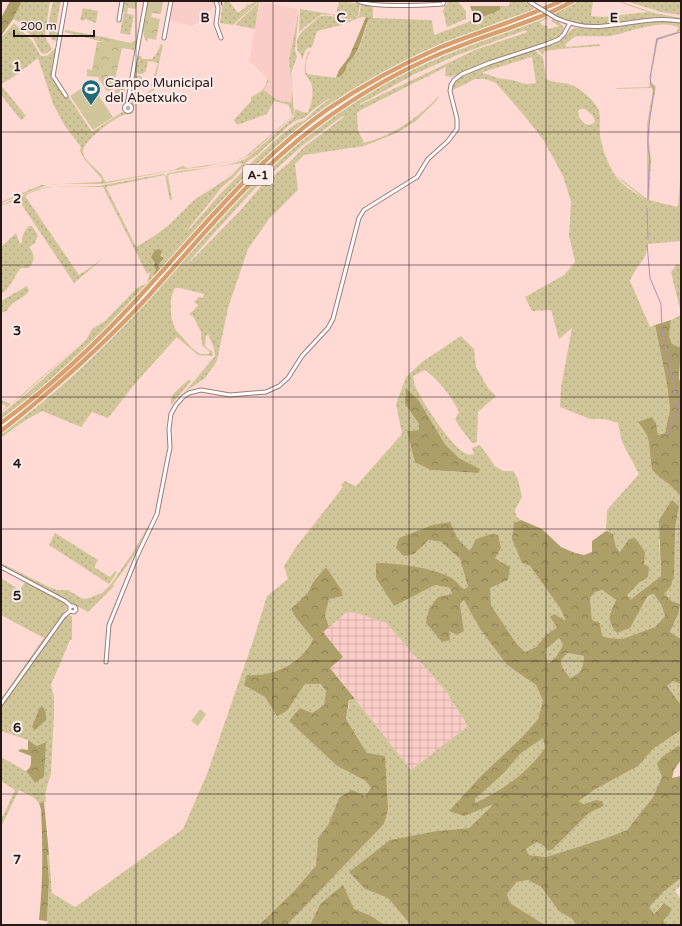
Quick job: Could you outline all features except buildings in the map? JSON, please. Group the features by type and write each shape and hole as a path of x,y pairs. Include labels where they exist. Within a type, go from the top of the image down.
{"highway":[{"name":"A-1","path":"1,423 48,386 93,345 140,297 236,189 294,135 328,110 371,82 423,55 534,13 561,1"},
{"name":"A-1","path":"1,430 50,392 101,346 144,301 239,194 280,154 314,128 362,94 409,68 464,44 538,18 574,1"}],"street":[{"path":"66,1 53,76 66,96"},
{"path":"119,20 122,1"},
{"path":"126,105 146,1"},
{"path":"164,38 171,1"},
{"path":"216,1 218,8 216,24 221,38"},
{"path":"529,1 556,18 570,23 596,27 657,19 681,21"},
{"path":"359,2 421,6 444,3"},
{"path":"106,662 110,625 137,556 156,519 170,458 169,429 171,414 183,397 189,393 201,390 230,395 266,392 279,386 288,378 302,356 328,328 333,319 359,218 364,210 417,177 428,159 448,141 457,129 457,119 450,91 454,80 462,74 489,63 559,39 564,34 570,23"},
{"path":"1,567 75,607 76,610 72,613 70,611"},
{"path":"1,704 64,616 70,611 71,606"}],"shaded area":[{"path":"174,1 213,1 214,6 201,20 192,26 170,21"},
{"path":"260,2 298,9 289,60 292,90 291,102 276,101 264,90 269,81 249,61"},
{"path":"347,612 356,613 386,623 445,690 468,726 411,770 330,667 342,657 322,632"}],"green space":[{"path":"10,1 22,1 13,19 1,36 1,18"},
{"path":"22,1 50,1 45,35 52,48 48,53 41,53 32,36 19,22 13,19"},
{"path":"53,1 61,1 55,32 59,33 58,41 52,40 49,31 49,21"},
{"path":"123,1 137,1 136,9 128,8 127,13 121,11"},
{"path":"148,1 163,1 161,14 152,13 151,17 160,19 156,40 148,38 147,42 142,28"},
{"path":"225,1 229,1 238,13 247,6 246,4 249,5 256,1 258,2 233,25 220,23 222,8"},
{"path":"339,1 360,4 358,16 344,19 326,14 321,15 299,32 300,9 336,15"},
{"path":"447,1 458,2 466,11 466,19 447,27 443,11 447,5"},
{"path":"510,1 525,1 536,10 472,33 404,62 302,126 258,164 219,204 156,275 95,340 52,380 1,420 1,414 25,395 86,340 92,329 105,321 137,288 147,283 150,272 147,274 103,187 80,186 98,186 163,174 166,175 167,178 167,174 169,173 219,166 239,162 247,158 294,117 295,109 306,113 308,112 311,101 312,86 305,72 305,64 308,52 311,51 306,62 307,74 336,78 341,76 346,70 346,66 355,55 363,38 369,18 362,17 338,26 317,31 312,47 306,49 302,60 297,47 299,35 321,16 332,16 345,20 354,19 359,16 361,4 373,7 373,18 432,20 434,35 500,10 500,6 509,6","holes":["331,98 305,120 297,123 281,135 255,159 220,194 188,231 222,187 233,178 248,161 256,156 288,126 297,120 304,118 314,109","242,163 231,176 194,200 169,225 136,247 106,187 165,175 170,201 172,199 168,176 170,174"]},
{"path":"579,1 593,1 591,16 603,17 648,12 616,1 620,1 654,13 681,18 681,19 672,17 653,17 593,25 572,22 552,14"},
{"path":"626,1 681,1 681,15 661,12"},
{"path":"259,2 255,29 235,25"},
{"path":"470,6 500,6 500,10 475,20"},
{"path":"83,8 98,11 96,23 85,19 84,21 80,20"},
{"path":"299,9 295,50 297,57 291,73 294,114 290,119 248,156 239,160 203,167 175,170 102,184 61,184 100,182 102,179 85,160 80,151 81,147 65,126 53,104 38,58 12,78 1,84 1,38 14,23 32,41 41,56 47,56 56,48 51,74 52,77 65,98 68,96 92,132 122,112 128,114 131,112 133,107 129,100 134,101 154,88 155,89 135,103 133,113 130,114 122,115 111,122 92,137 84,148 84,155 106,182 173,170 183,166 187,168 238,160 246,156 289,119 292,116 289,105 274,101 267,114 237,125 234,120 251,101 251,97 264,88 267,79 269,81 264,90 276,99 291,102 292,90 289,60"},
{"path":"124,13 134,15 130,35 120,33"},
{"path":"366,17 369,18 358,48 346,66 346,70 341,76 336,78 339,70 349,57"},
{"path":"547,17 548,18 540,22 542,25 547,26 548,29 559,26 551,21 553,19 560,23 564,28 561,35 551,41 498,58 451,77 445,76 446,67 357,113 358,130 364,143 395,131 421,113 439,97 416,121 397,133 364,146 304,155 295,164 298,190 269,219 248,249 228,308 217,361 205,378 189,389 178,400 215,356 214,348 208,334 206,336 205,345 212,351 213,356 198,355 177,337 138,380 108,418 92,412 81,427 42,411 24,421 1,438 1,434 69,380 90,360 131,319 239,197 269,168 313,131 343,109 391,80 441,57","holes":["526,30 527,32 522,34 475,50 360,105 415,74 455,56","343,116 344,117 304,147 289,163 262,185 240,211 181,271 257,186 303,145","175,288 204,294 203,298 199,297 194,302 198,305 189,315 193,316 201,332 202,345 210,352 209,354 200,354 192,348 175,329 171,316 171,298"]},
{"path":"657,21 681,23 681,32 658,40 651,82 656,87 650,119 649,140 651,163 649,200 678,207 681,167 681,241 648,244 645,255 630,281 650,327 655,325 667,384 670,409 665,433 658,435 656,423 652,417 638,423 648,437 652,470 681,496 681,639 670,632 678,614 673,602 664,594 679,506 659,540 661,576 630,600 626,595 648,577 644,564 629,539 621,552 616,547 613,534 606,531 607,510 639,474 622,442 618,423 604,419 590,419 560,407 561,387 572,328 559,339 551,310 532,311 525,297 564,275 575,262 569,239 571,202 563,176 544,141 496,83 485,79 475,79 451,91 453,85 461,77 512,56 534,50 543,57 546,79 553,82 572,85 586,94 595,104 600,114 600,135 602,146 612,171 621,183 646,200 616,175 647,199 647,124 653,90 651,88 616,88 649,87 656,38 676,32 679,28 672,25 655,25 610,36 579,36 574,37 565,45 566,47 599,44 600,46 544,51 543,55 537,49 562,40 571,30 575,28 597,29","holes":["532,57 536,83 526,84 483,74 483,72","585,109 593,116 595,122 590,125 585,124 579,117 578,111"]},
{"path":"66,30 104,37 103,42 64,32"},
{"path":"104,37 130,43 136,40 134,50 122,48 112,93 106,90 98,77 87,76 87,69 92,70 97,42 103,42"},
{"path":"161,44 163,45 154,86 151,86 158,63 148,61 146,71 142,74 135,73 138,56 141,56 142,59 152,59 157,53"},
{"path":"134,75 141,76 143,83 131,90"},
{"name":"Campo Municipal del Abetxuko","path":"90,83 113,117 93,130 70,96"},
{"path":"1,85 26,116 21,120 1,95"},
{"path":"116,87 125,89 122,105 114,95"},
{"path":"41,185 51,185 44,186 1,203"},
{"path":"54,187 42,189 25,196 79,275 104,258 74,283 18,199 1,206 35,190"},
{"path":"29,226 32,226 38,235 35,243 29,247 33,255 32,263 29,268 21,268 7,289 1,294 1,247 16,233 20,244 24,233"},
{"path":"159,249 162,251 160,256 164,258 158,265 160,269 155,274 155,263 151,257 155,250"},
{"path":"677,264 681,266 681,309 671,272"},
{"path":"27,286 29,291 23,297 14,302 7,311 1,313 1,301"},
{"path":"681,315 680,347 672,345 669,336 671,320"},
{"path":"671,320 669,336 672,344 679,347 681,346 679,378 681,385 681,496 652,470 648,437 638,422 652,417 656,423 658,435 665,433 670,409 667,384 655,325"},
{"path":"461,336 474,349 476,367 488,388 496,396 478,412 477,442 472,443 459,426 455,419 459,412 449,395 436,379 425,370 413,376 415,385 419,395 438,424 459,449 470,455 474,454 472,448 480,445 495,466 503,471 513,471 518,479 522,497 515,510 517,517 521,520 514,524 522,563 530,566 560,608 566,621 546,635 536,647 525,652 516,643 491,605 489,588 508,580 503,562 495,558 470,551 457,538 433,525 414,554 429,540 441,542 460,559 468,587 464,589 453,579 432,571 417,594 435,585 450,588 452,594 449,631 464,631 460,604 464,599 480,629 507,665 536,685 543,701 538,719 449,811 495,804 469,828 437,831 350,872 365,889 388,898 409,923 409,925 385,925 371,916 354,910 320,904 310,925 287,925 384,824 388,810 367,753 346,719 350,700 355,699 411,770 468,726 445,690 386,623 356,613 347,612 329,627 325,615 328,599 343,596 341,589 326,567 313,582 307,594 292,609 296,618 313,639 308,648 286,667 277,671 267,674 247,675 265,697 287,711 305,684 319,684 326,691 324,705 312,713 289,721 337,766 366,781 371,788 365,796 339,798 328,825 318,838 316,864 295,890 259,925 47,925 49,880 47,855 49,855 52,893 75,907 183,829 207,774 267,596 288,579 284,566 296,547 343,487 341,485 345,481 356,486 402,434 396,404 406,377 422,362","holes":["419,401 445,444 459,458 480,469 479,473 431,470 407,431 419,430 419,424 405,404"]},
{"path":"83,341 24,394 1,412 7,406 1,403 1,400 11,404"},
{"path":"188,380 191,381 171,405 171,398 174,393"},
{"path":"406,388 419,401 445,444 459,458 480,469 479,473 431,470 415,462 407,431 419,430 419,424 405,404"},
{"path":"672,500 679,506 675,529 674,575 671,586 664,594 673,602 680,604 678,614 670,632 681,639 681,684 673,681 667,686 681,705 681,730 653,749 638,766 594,790 579,801 583,804 596,800 602,801 604,806 589,813 553,849 548,851 544,846 537,842 526,849 529,855 546,857 627,830 653,797 662,777 657,764 662,757 678,746 681,747 681,760 674,770 672,778 681,776 681,878 663,892 649,907 654,914 664,903 672,909 663,921 667,925 576,925 572,919 559,911 541,887 528,880 517,882 507,894 510,903 545,925 409,925 409,923 388,898 365,889 349,872 390,840 437,831 469,828 494,804 464,816 449,811 482,775 522,737 538,719 543,701 536,685 507,665 480,629 464,600 460,604 464,631 457,635 449,631 450,640 442,642 426,623 429,609 438,597 452,594 450,588 435,585 394,606 376,578 376,563 405,565 435,571 452,578 464,589 468,587 460,559 441,542 429,540 414,554 404,556 396,548 399,538 433,525 450,522 457,538 470,551 476,539 491,534 498,535 501,548 495,558 510,567 508,580 490,588 491,605 516,643 525,652 536,647 546,635 557,627 550,617 554,614 566,621 560,608 530,566 522,563 512,539 514,523 521,520 542,529 561,547 584,555 592,552 592,541 606,531 613,534 616,547 620,552 629,539 635,538 645,552 644,564 649,567 648,577 639,583 627,595 630,600 661,576 659,520","holes":["602,590 616,600 610,613 610,620 617,633 630,628 648,596 654,594 661,604 665,616 655,627 622,639 602,636 600,623 592,620 590,598 595,592","559,638 563,645 556,657 549,663 547,661 545,650","567,653 584,656 581,669 577,674 570,678 562,667 561,660","543,738 545,748 531,765 505,787 475,803 475,799 504,773 521,753"]},
{"path":"151,521 135,554 113,585 114,586 88,612 1,566 1,563 51,588 57,590 68,590 81,598 86,599 102,593 111,584 134,551"},
{"path":"55,533 98,560 94,567 110,577 115,571 117,572 109,584 49,545"},
{"path":"326,567 341,589 343,596 329,599 325,615 329,627 323,632 343,657 330,668 355,699 349,700 346,719 367,753 385,756 388,810 384,824 287,925 259,925 295,890 316,865 318,838 328,825 339,798 352,790 365,796 371,788 366,781 337,766 289,721 300,708 312,713 324,705 326,691 320,684 305,684 287,711 277,716 265,697 244,685 247,675 267,674 277,671 286,667 302,655 308,648 313,639 296,618 291,609 307,594 313,582"},
{"path":"1,578 20,590 25,582 62,601 66,604 67,608 1,701 44,638 1,615"},
{"path":"602,590 616,600 610,612 630,627 649,596 655,594 661,604 665,616 655,627 622,639 602,636 600,623 592,620 590,598 595,592"},
{"path":"67,615 72,616 72,640 70,640 51,685 54,697 54,715 51,773 45,794 46,802 39,803 33,797 19,790 1,827 1,816 3,816 15,790 1,781 1,757 26,771 35,783 46,742 37,746 28,740 1,731 1,707"},
{"path":"559,638 563,645 556,657 549,663 547,661 545,650"},
{"path":"566,653 584,656 581,669 577,674 570,678 562,667 561,660"},
{"path":"673,681 681,684 681,705 666,686"},
{"path":"40,707 44,708 46,720 35,730 32,727"},
{"path":"200,709 206,714 198,726 191,721"},
{"path":"681,730 681,747 678,746 653,797 627,830 546,857 529,855 526,849 537,842 544,846 547,851 553,849 589,813 604,806 602,801 596,800 582,804 579,801 594,790 638,766 653,749"},
{"path":"543,737 545,748 537,760 506,787 475,804 475,799 504,773 521,753"},
{"path":"28,740 37,746 46,742 44,776 35,783 26,771 31,763 31,756 18,751 21,749 28,750"},
{"path":"44,802 49,855 47,855 49,880 47,921 39,920 42,851 41,809 39,803"},
{"path":"681,878 681,885 675,891 681,899 681,925 667,925 663,921 668,916 663,903 654,914 648,907 663,892"},
{"path":"528,880 541,887 559,911 572,919 576,925 545,925 510,903 507,894 517,882"},
{"path":"343,885 354,909 371,916 385,925 310,925 320,904"}],"waterway":[{"path":"648,200 650,162 648,133 654,89 651,84 650,77 657,39 681,32"},
{"path":"647,208 648,239"},
{"path":"647,244 650,278 661,304 662,332 672,375 677,408 668,434"}],"tram line":[{"path":"221,1 222,5"}],"place":[{"name":"Campo Municipal del Abetxuko","path":"91,106"}]}
